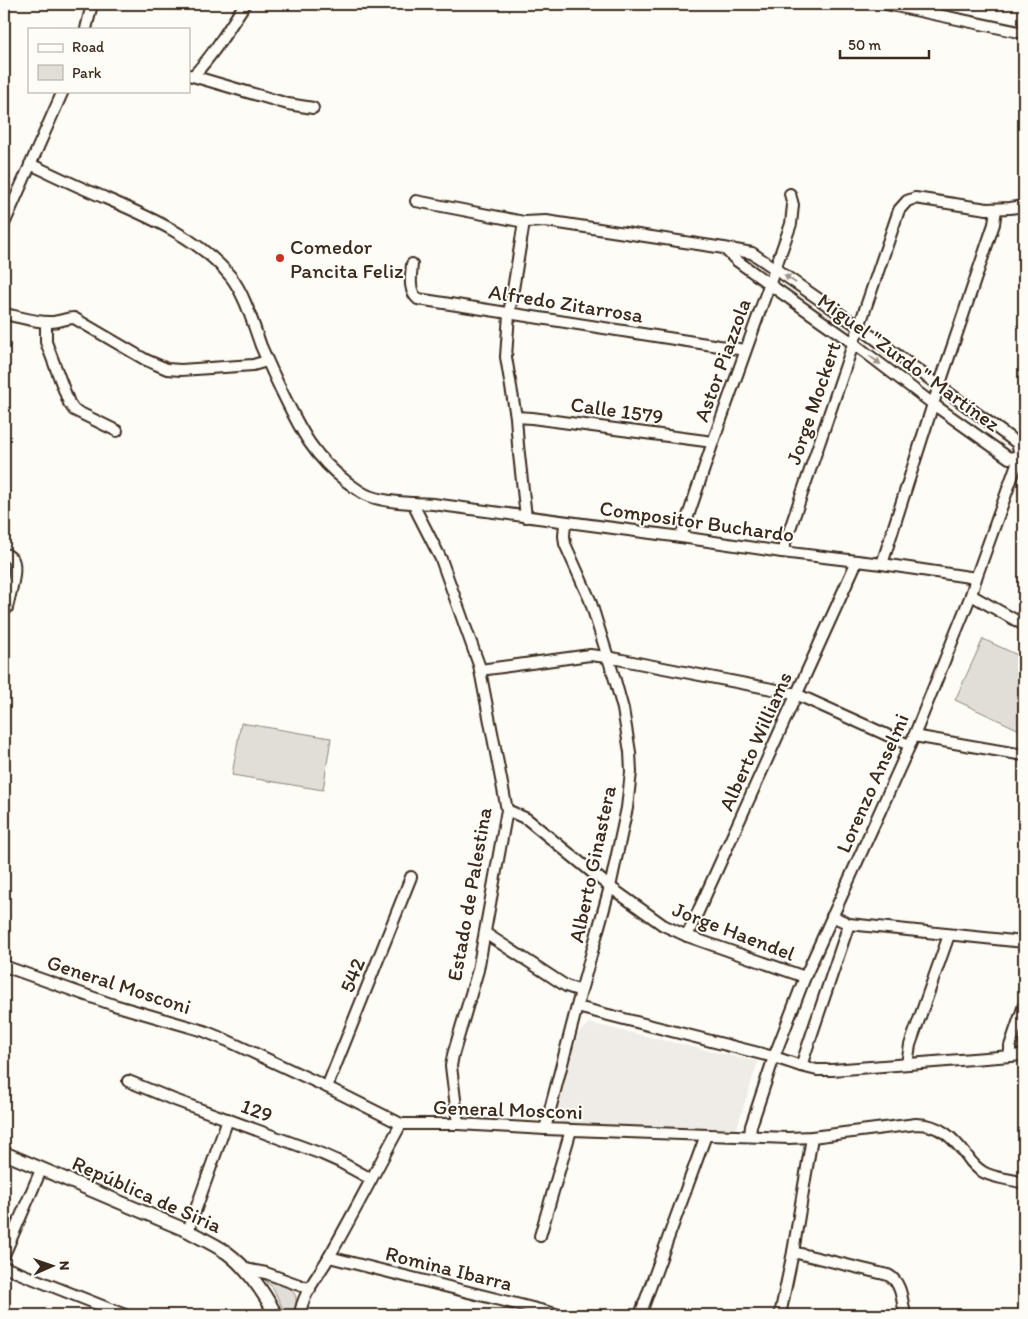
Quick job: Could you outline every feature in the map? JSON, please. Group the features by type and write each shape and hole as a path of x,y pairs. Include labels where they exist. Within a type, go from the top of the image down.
{"street":[{"path":"86,28 92,4"},
{"path":"191,75 203,66 245,4"},
{"path":"886,4 1024,34"},
{"path":"191,75 288,104 313,108"},
{"path":"4,224 63,92"},
{"name":"Compositor Buchardo","path":"30,164 174,231 196,245 230,276 243,298 267,361 300,429 321,459 333,472 368,496 976,578"},
{"name":"Astor Piazzola","path":"681,537 745,350 791,224 793,205 790,194"},
{"name":"Jorge Mockert","path":"782,552 899,210 907,201 915,198 996,209"},
{"name":"Miguel \"Zurdo\" Martínez","path":"416,201 524,222 546,221 724,248 752,253 1018,443 1022,457 1009,458 933,404 853,343 736,260 724,248"},
{"path":"882,564 933,404 994,224 996,209 1024,206"},
{"path":"524,222 509,314 506,357 516,417 526,517"},
{"name":"Alfredo Zitarrosa","path":"412,264 411,289 418,299 745,350"},
{"path":"4,314 46,322 74,318 146,360 167,369 181,370 253,365 267,361"},
{"path":"46,322 46,342 69,403 74,410 117,431"},
{"name":"Calle 1579","path":"516,417 713,442"},
{"name":"Lorenzo Anselmi","path":"750,1136 751,1126 774,1057 832,916 912,741 971,595 1022,457 1024,444"},
{"name":"Estado de Palestina","path":"414,503 441,559 480,670 507,810 478,970 451,1066 458,1124"},
{"name":"Alberto Ginastera","path":"545,1129 610,887 627,808 631,772 630,752 623,709 590,600 565,544 565,522"},
{"path":"4,553 13,560 14,565 14,575 7,608 4,612"},
{"name":"Alberto Williams","path":"687,936 856,562"},
{"path":"971,595 1024,625"},
{"path":"480,670 590,655 607,657 796,694 912,741 1024,755"},
{"name":"Jorge Haendel","path":"507,810 527,819 610,887 663,925 687,936 806,977"},
{"name":"542","path":"327,1088 411,877"},
{"path":"832,916 850,924 1024,942"},
{"path":"801,1066 850,924"},
{"path":"485,933 566,986 581,991"},
{"path":"907,1064 910,1045 949,934"},
{"name":"General Mosconi","path":"4,966 114,1005 204,1030 401,1124 458,1124 788,1138 926,1124 936,1127 957,1143 973,1164 983,1172 992,1176 1020,1182"},
{"path":"1010,1056 1010,1046 1024,1005"},
{"path":"577,1007 774,1057 817,1070 1024,1055"},
{"name":"129","path":"128,1082 322,1154 370,1179"},
{"path":"188,1231 228,1119"},
{"path":"300,1315 304,1299 329,1257 401,1124"},
{"path":"540,1236 570,1130"},
{"path":"640,1315 706,1135"},
{"path":"780,1315 793,1252 812,1137"},
{"name":"República de Siria","path":"4,1153 188,1231 225,1251 245,1269 264,1293 276,1315"},
{"path":"4,1255 41,1170"},
{"path":"793,1252 893,1277 899,1287 904,1315"},
{"name":"Romina Ibarra","path":"329,1257 560,1315"},
{"path":"4,1267 125,1315"},
{"path":"245,1269 266,1273 310,1289"}],"shaded area":[{"path":"589,1023 758,1062 736,1130 558,1125 557,1109 578,1034"}],"green space":[{"path":"983,639 1024,658 1024,732 955,700"},
{"path":"241,723 331,738 323,790 232,775"},
{"path":"265,1280 274,1281 292,1290 296,1298 295,1315 286,1315 273,1288"}],"place":[{"name":"Comedor Pancita Feliz","path":"280,258"}]}
